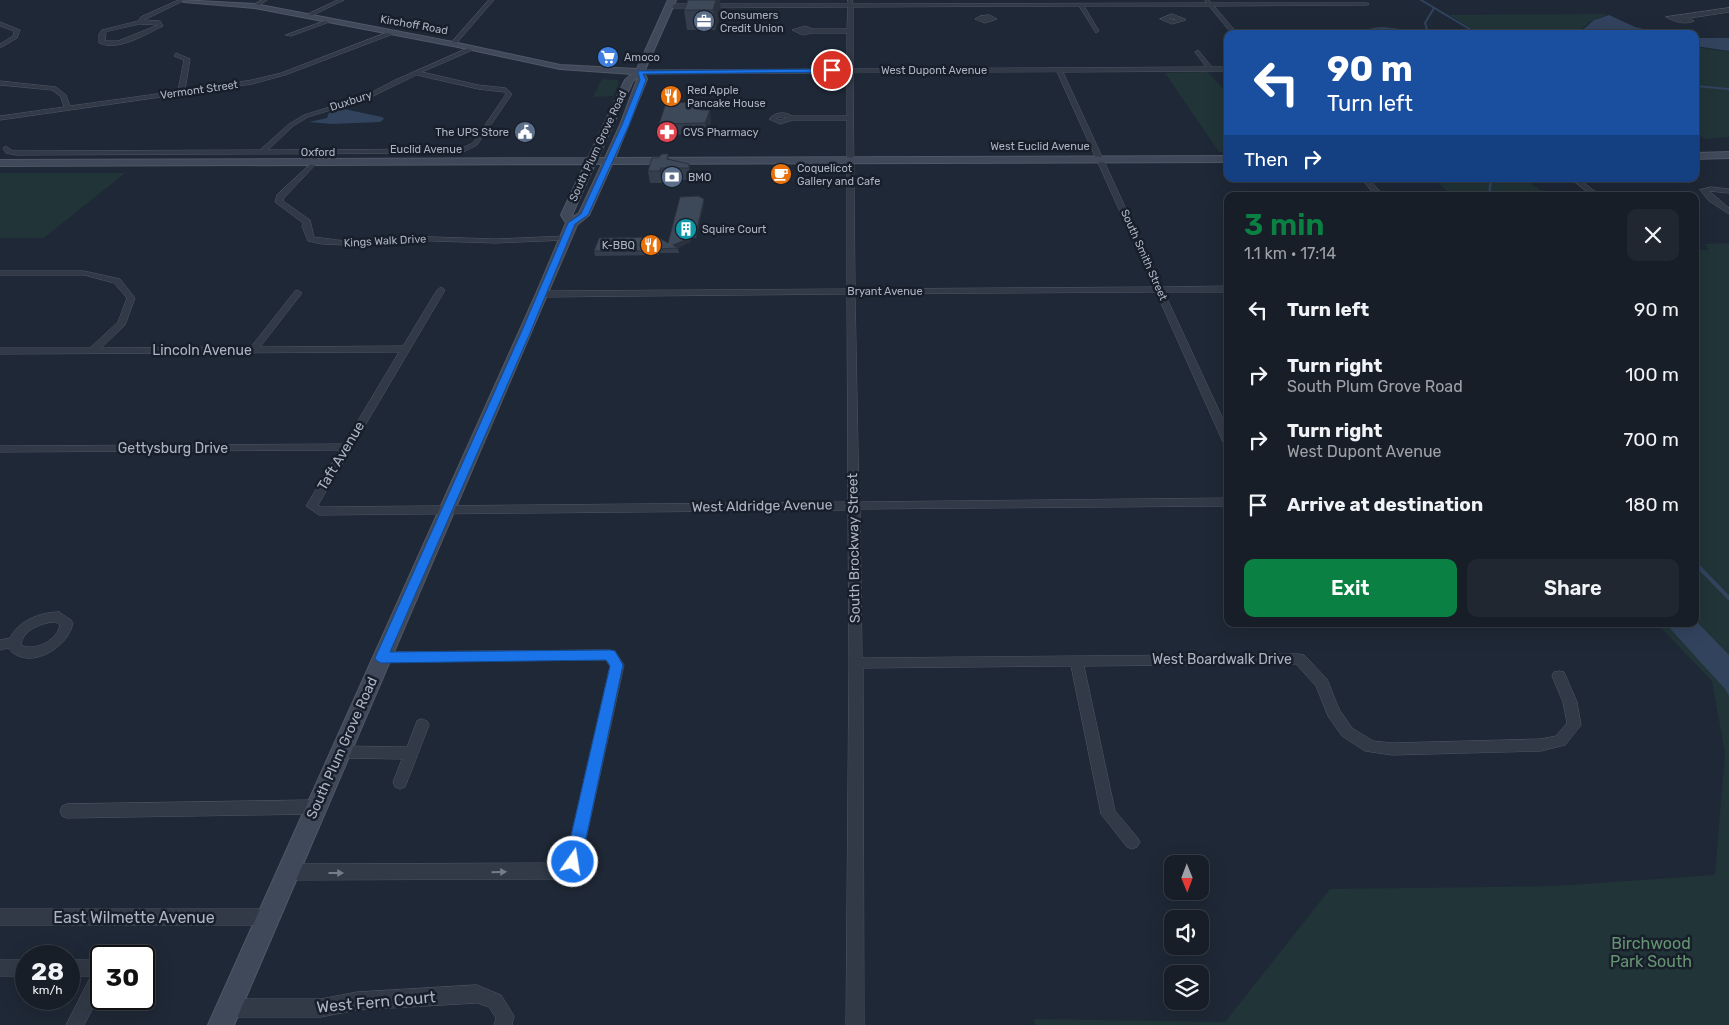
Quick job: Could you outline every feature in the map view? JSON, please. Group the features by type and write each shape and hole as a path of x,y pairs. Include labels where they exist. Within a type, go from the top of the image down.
{"main road":[{"name":"Kirchoff Road","path":"184,0 255,6 453,44 560,67 640,72"},
{"name":"South Plum Grove Road","path":"572,223 566,215 629,80 640,72 670,3"},
{"name":"South Plum Grove Road","path":"225,1016 572,223 584,215 626,125 643,80 640,72"},
{"path":"1699,156 1729,155"},
{"name":"West Euclid Avenue","path":"852,160 1224,159"},
{"name":"Euclid Avenue","path":"0,164 852,160"}],"street":[{"path":"140,22 158,22 161,25 119,43 102,43 102,34 104,32 140,22 143,18 184,0"},
{"path":"255,6 265,0"},
{"path":"307,16 342,0"},
{"path":"453,44 492,0"},
{"path":"670,3 981,5 1030,2 1081,5 1160,5 1208,2 1367,4"},
{"path":"1208,2 1232,30"},
{"name":"South Brockway Street","path":"850,3 851,292 856,663 855,1025"},
{"path":"981,5 985,16"},
{"path":"1081,5 1096,31"},
{"path":"1160,5 1169,16"},
{"path":"1686,17 1729,10"},
{"path":"289,35 329,21"},
{"path":"0,24 17,30 15,37 0,46"},
{"path":"812,31 850,31"},
{"name":"Vermont Street","path":"0,118 223,87 283,74 390,33"},
{"name":"Duxbury","path":"263,151 291,125 306,116 367,97 395,82 473,48"},
{"path":"1198,52 1210,69"},
{"path":"176,55 187,59 181,93"},
{"name":"South Smith Street","path":"1059,69 1224,433"},
{"name":"West Dupont Avenue","path":"640,72 1224,69"},
{"name":"Oxford","path":"6,148 8,152 16,153 461,151 475,144 509,94 506,90 478,87 418,72"},
{"path":"0,83 54,88 64,96 67,108"},
{"path":"790,118 851,118"},
{"name":"Kings Walk Drive","path":"315,162 280,197 279,202 285,208 300,215 307,222 306,226 311,239 320,242 342,244 421,238 509,241 530,238 566,238"},
{"path":"1368,182 1376,192"},
{"path":"1578,182 1592,192"},
{"path":"1729,191 1704,190 1729,212"},
{"path":"0,273 84,273 117,281 131,298 122,322 93,350"},
{"name":"Bryant Avenue","path":"542,294 1224,289"},
{"name":"Taft Avenue","path":"440,290 312,506 319,511 447,509"},
{"path":"253,350 298,293"},
{"name":"Lincoln Avenue","path":"0,351 405,349"},
{"name":"Gettysburg Drive","path":"0,449 346,447"},
{"name":"West Aldridge Avenue","path":"447,509 1224,502"},
{"path":"0,645 14,642"},
{"path":"288,872 554,871 563,869 573,862 617,665 610,655 381,658"},
{"name":"West Boardwalk Drive","path":"856,663 1299,659 1322,683 1333,712 1347,732 1370,747 1392,749 1541,745 1560,741 1574,725 1570,702 1559,676"},
{"path":"1076,660 1108,814 1132,842"},
{"path":"400,782 422,725"},
{"path":"340,752 412,753"},
{"path":"67,811 316,808"},
{"name":"East Wilmette Avenue","path":"0,917 268,917"},
{"path":"0,968 15,968"},
{"name":"West Fern Court","path":"225,1016 321,1008 356,1001 477,994 495,1002 505,1016 503,1025"},
{"path":"75,1025 90,996"}],"green space":[{"path":"1607,14 1590,22 1581,30 1473,30 1450,15"},
{"path":"1699,48 1729,52 1729,88 1699,86"},
{"path":"1208,72 1224,90 1224,152 1219,152 1165,73"},
{"path":"602,79 618,80 619,83 613,96 593,97"},
{"path":"1699,87 1729,89 1729,137 1706,139 1699,135"},
{"path":"0,173 125,173 44,238 0,238"},
{"path":"1529,182 1543,192 1448,192 1438,183 1376,183"},
{"name":"Birchwood Park South","path":"1729,243 1729,1025 1035,1025 1034,1019 1225,1022 1330,889 1554,886 1715,875 1725,753 1712,681 1660,627 1699,627 1699,250 1709,250 1705,244"}],"water":[{"path":"1609,15 1635,27 1647,30 1583,30 1594,20"},
{"path":"1382,27 1402,30 1368,30"},
{"path":"1699,38 1729,38 1729,51 1699,47"},
{"path":"344,109 384,119 380,122 332,124 309,122 327,118 329,113"},
{"path":"1699,624 1729,655 1729,696 1725,689 1669,627 1699,627"}],"building":[{"path":"688,0 716,0 713,10 684,10"},
{"path":"703,102 700,110 710,110 705,123 659,124 666,103"},
{"path":"662,154 668,154 667,159 689,164 689,168 661,168 660,171 648,171 652,158 658,158"},
{"name":"Squire Court","path":"698,196 704,199 696,233 691,234 690,238 673,245 678,248 659,249 658,251 594,251 599,238 658,237 668,243 680,197"}],"waterway":[{"path":"1421,0 1471,30"},
{"path":"1425,30 1427,29 1425,23 1434,8"},
{"path":"1699,86 1729,89"},
{"path":"1489,192 1491,182"},
{"path":"1699,567 1729,598"}],"place":[{"name":"Consumers Credit Union","path":"704,21"},
{"name":"Amoco","path":"608,57"},
{"name":"Red Apple Pancake House","path":"671,96"},
{"name":"The UPS Store","path":"525,132"},
{"name":"CVS Pharmacy","path":"667,132"},
{"name":"Coquelicot Gallery and Cafe","path":"781,174"},
{"name":"BMO","path":"672,177"},
{"name":"Squire Court","path":"686,229"},
{"name":"K-BBQ","path":"651,245"}],"route":[{"path":"573,862 617,665 610,655 381,658 526,333 572,223 584,215 626,125 643,80 640,72 832,70"}]}
